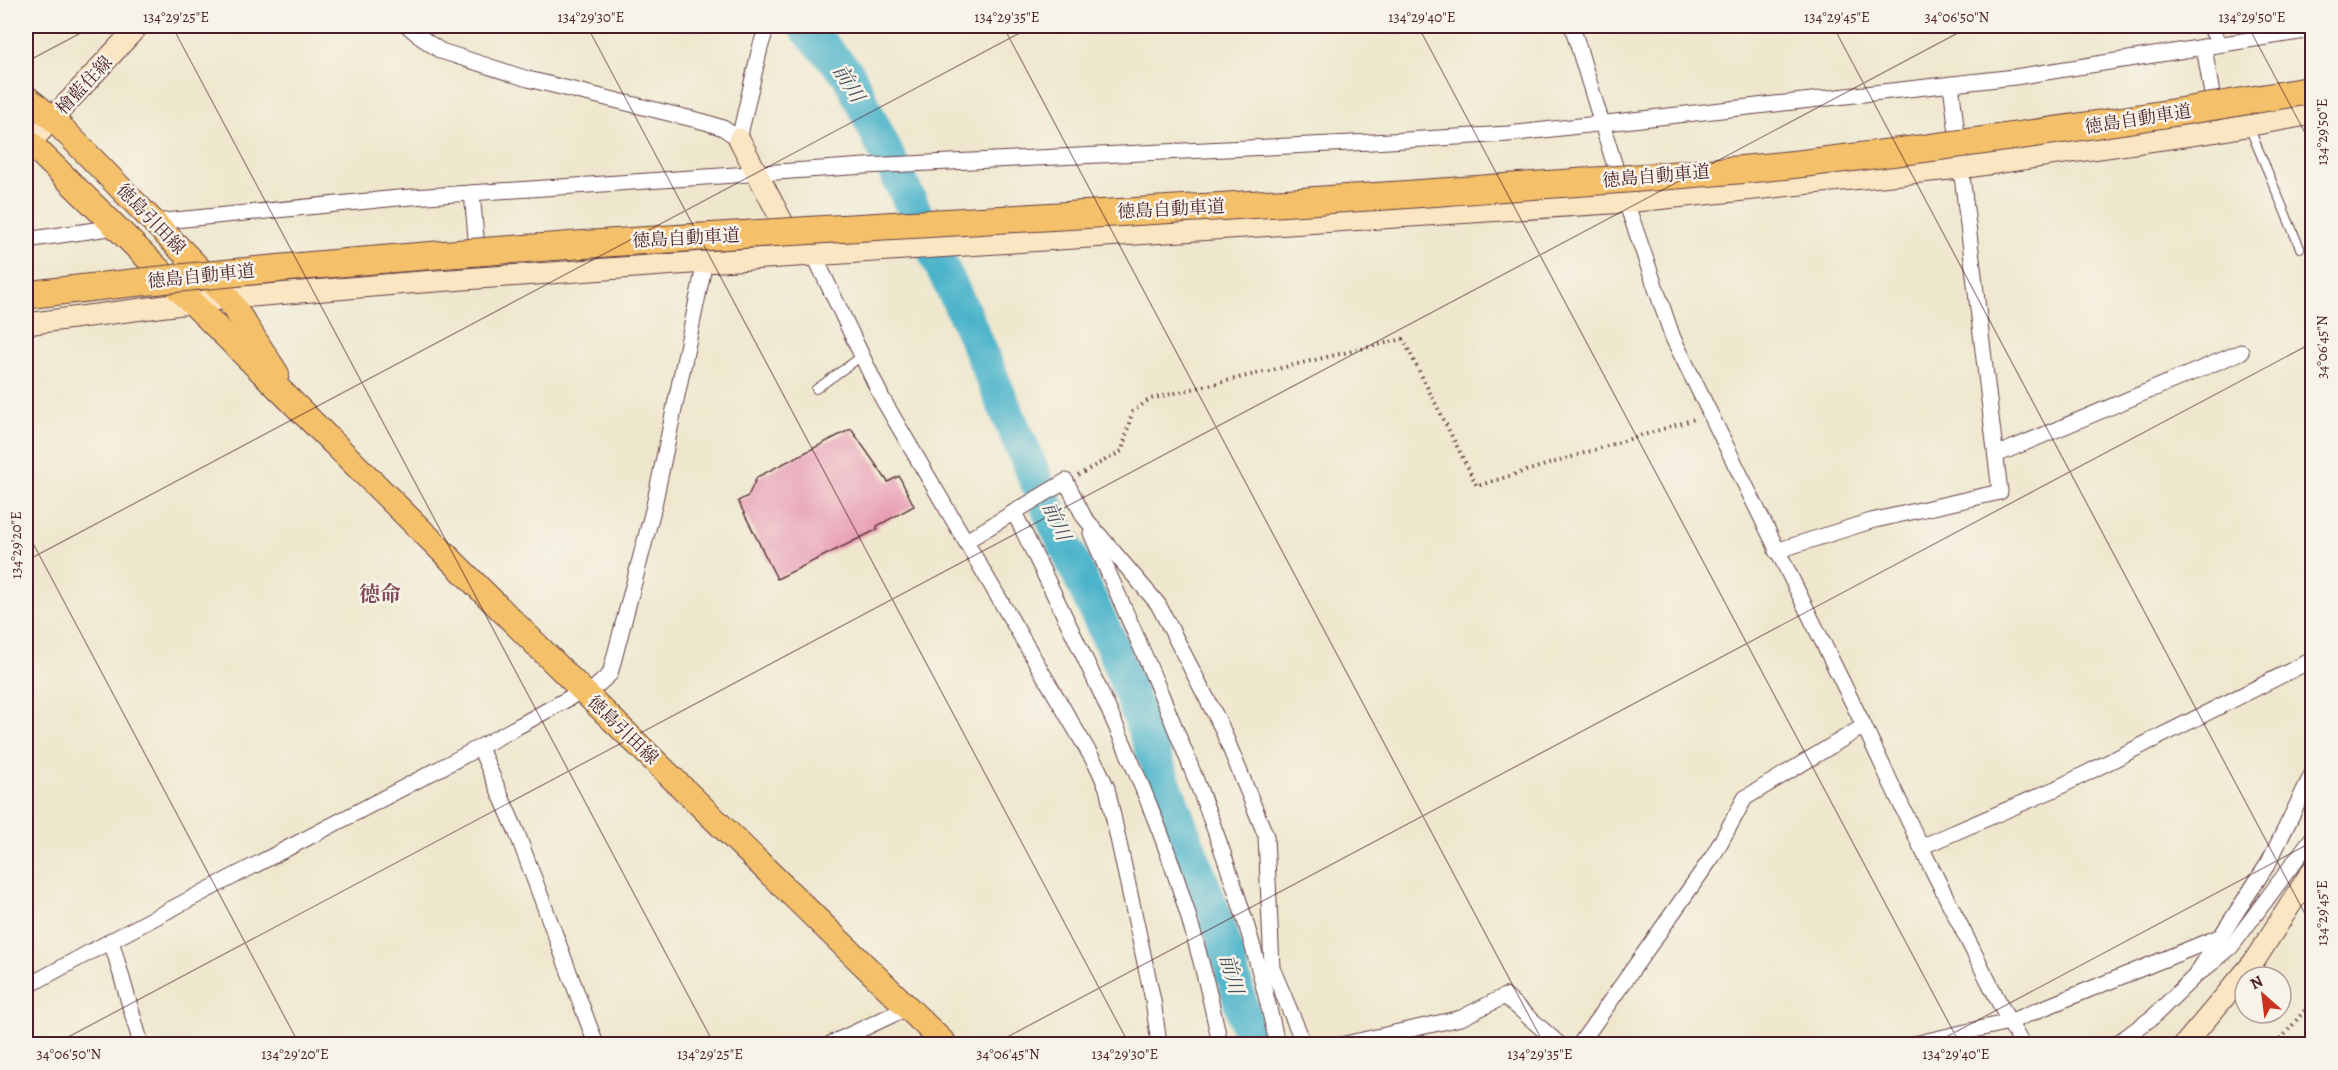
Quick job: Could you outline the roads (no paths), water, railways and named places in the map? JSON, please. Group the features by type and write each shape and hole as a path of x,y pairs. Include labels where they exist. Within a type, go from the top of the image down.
{"highway":[{"name":"徳島自動車道","path":"26,295 326,264 620,242 1321,201 1784,165 2094,126 2313,90"}],"main road":[{"name":"徳島引田線","path":"26,97 53,119 228,298 302,414"},
{"name":"徳島引田線","path":"28,141 584,692 945,1044"}],"street":[{"name":"檜藍住線","path":"28,141 53,119 138,26"},
{"path":"408,26 441,51 528,79 705,122 723,128 739,139 807,255 911,449 1098,768 1107,788 1153,1000 1159,1044"},
{"path":"739,139 767,26"},
{"path":"1572,26 1601,125 1673,338 1921,847 2008,1022 2022,1044"},
{"path":"2210,26 2218,131"},
{"path":"155,222 398,198 758,172 1508,134 2015,77 2313,30"},
{"path":"1776,551 1871,520 2000,492 1951,84"},
{"path":"26,324 228,298 479,278 1626,202 1960,168 2218,131 2313,114"},
{"path":"472,193 479,278"},
{"path":"26,240 116,227"},
{"path":"26,987 111,940 480,748 584,692 610,674 653,510 705,262"},
{"path":"1996,455 2241,352"},
{"path":"966,541 1064,482 1084,517 1182,741 1213,824 1249,934 1269,1003 1277,1044"},
{"path":"1017,511 1106,703 1152,811 1181,892 1208,984 1220,1044"},
{"path":"1084,517 1158,604 1221,726 1266,836 1272,968 1304,1044"},
{"path":"1921,847 2055,789 2313,660"},
{"path":"1580,1044 1713,856 1744,798 1864,726"},
{"path":"480,748 517,833 596,1044"},
{"path":"2195,976 2269,862 2313,774"},
{"path":"2116,1044 2154,1017 2195,976 2231,947 2313,838"},
{"path":"2185,1044 2253,963 2313,871"},
{"path":"1914,1044 2008,1022 2219,937"},
{"path":"111,940 141,1044"},
{"path":"1345,1044 1461,1018 1505,996 1560,1044"},
{"path":"839,1043 907,1008"}],"lane":[{"path":"2248,125 2300,248"},
{"path":"816,389 862,356"}],"waterway":[{"name":"前川","path":"804,26 848,74 965,315 1054,522 1113,648 1220,929 1252,1044"}],"district":[{"name":"徳命","path":"380,594"}]}
